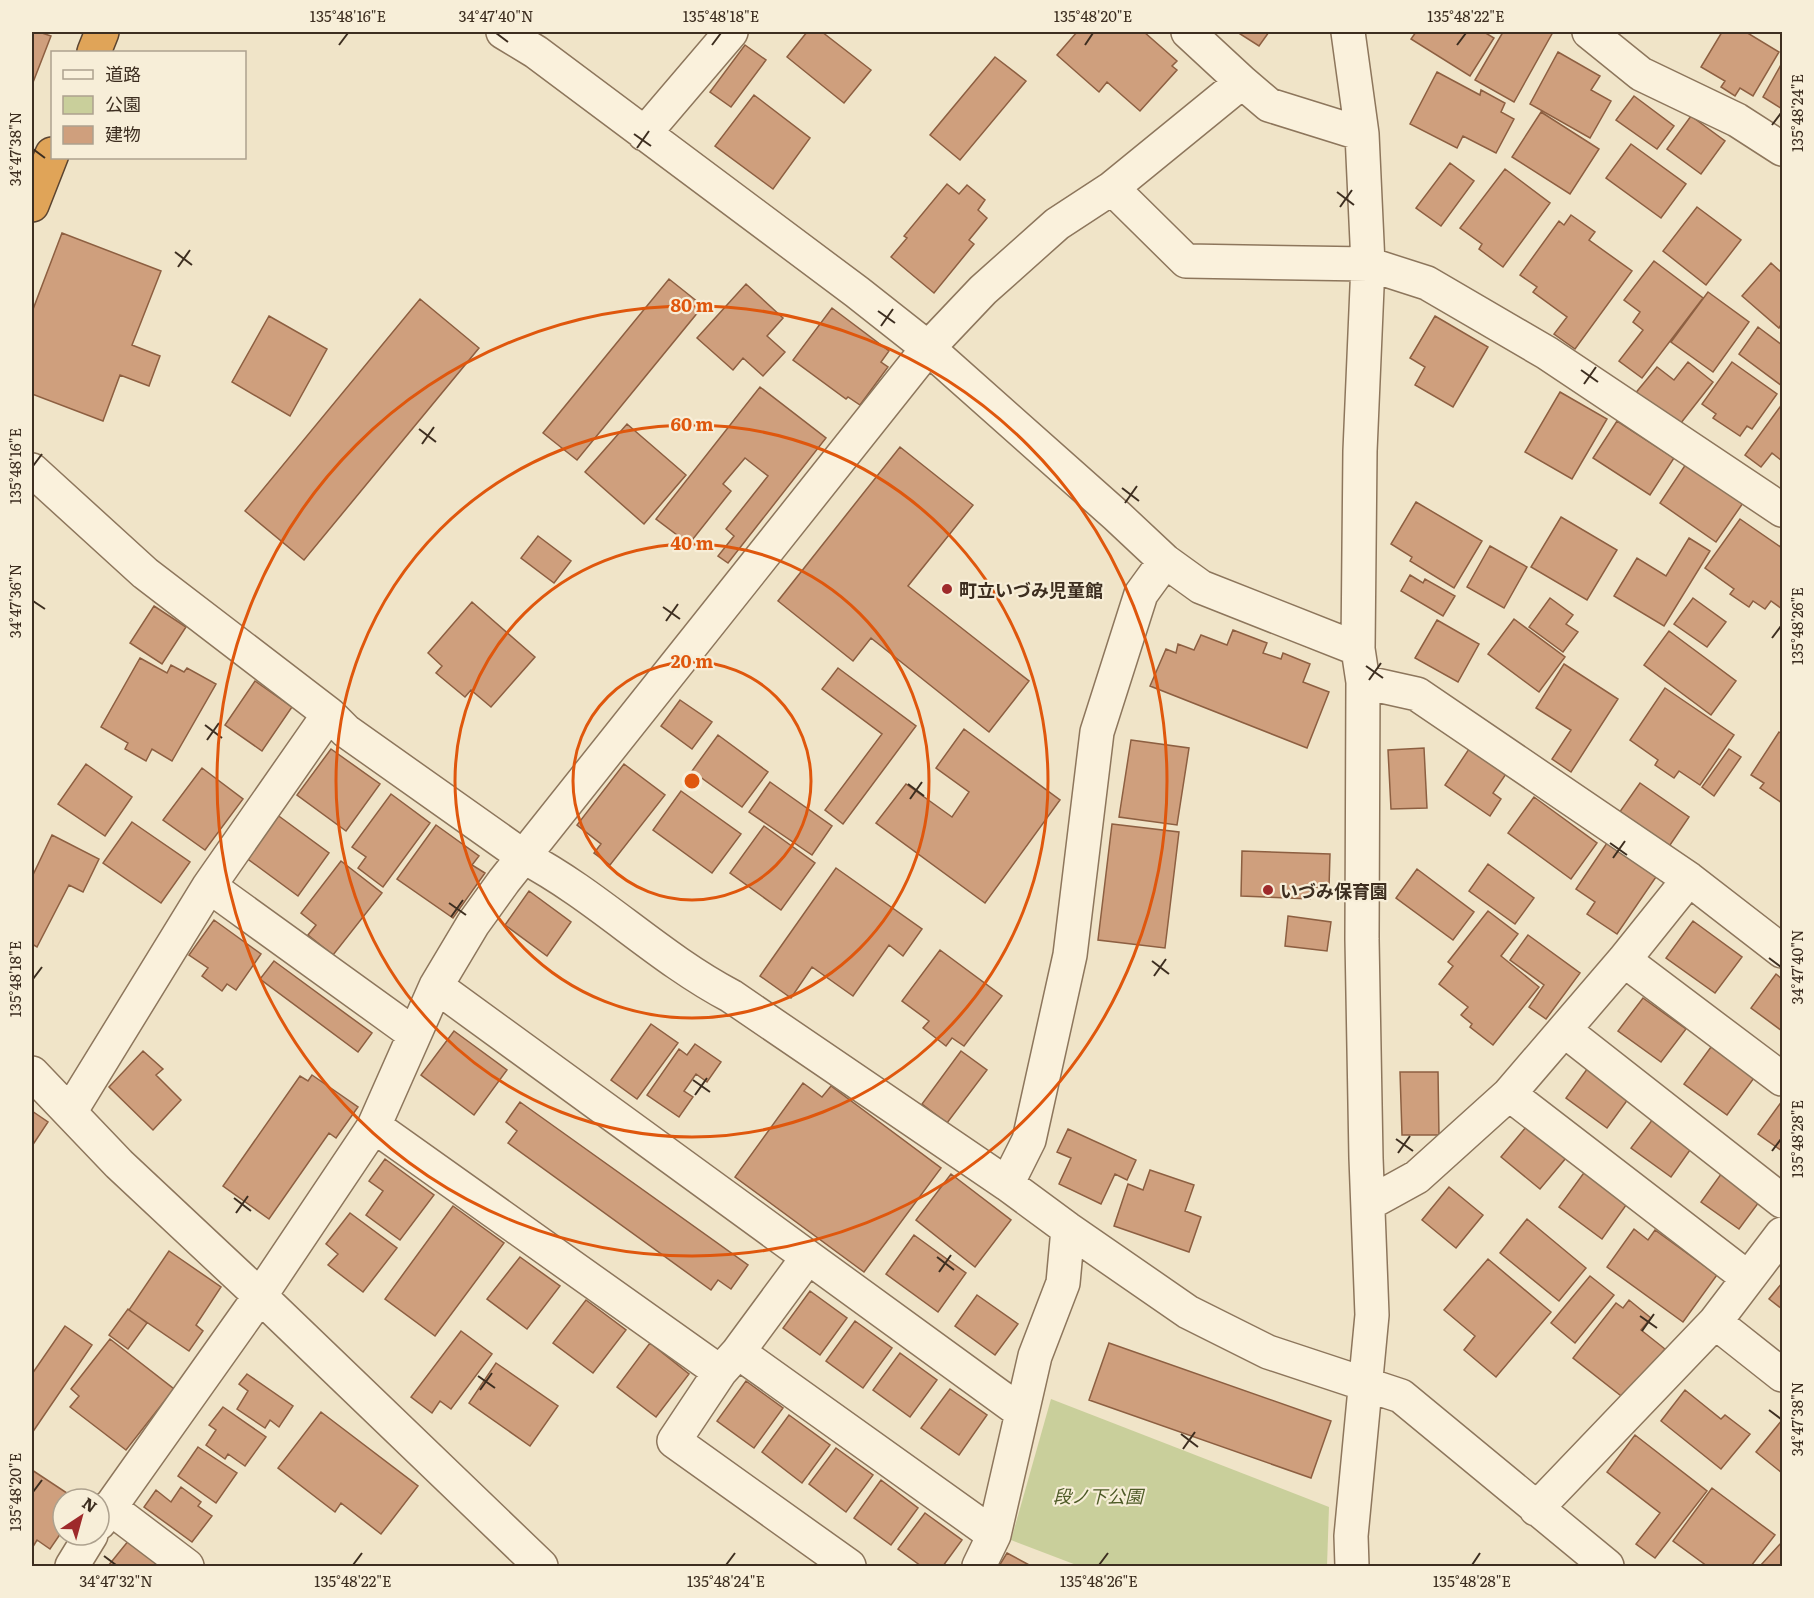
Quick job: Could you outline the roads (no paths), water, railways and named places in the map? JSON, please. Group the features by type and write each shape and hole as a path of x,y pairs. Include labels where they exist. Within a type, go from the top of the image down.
{"highway":[{"path":"94,51 102,32"},
{"path":"32,205 51,157"}],"street":[{"path":"503,32 536,52 857,292 928,348 1165,561 1201,587 1358,649"},
{"path":"644,134 732,32"},
{"path":"1188,32 1269,105 1362,134"},
{"path":"1348,32 1362,134 1368,264 1360,451 1358,649 1363,682 1362,939 1372,1315 1351,1536 1352,1566"},
{"path":"1589,32 1641,74 1737,120 1782,149"},
{"path":"111,1505 260,1296 374,1126 436,986 473,924 928,348 983,290 1057,224 1112,188 1242,82"},
{"path":"1112,188 1186,261 1368,264 1427,283 1548,353 1782,510"},
{"path":"32,470 145,573 329,714 346,731 524,857 555,874 699,979 731,996 1007,1184 1188,1312 1268,1352 1401,1396 1607,1566"},
{"path":"1007,1184 1029,1140 1070,956 1097,732 1142,594 1165,561"},
{"path":"1363,682 1417,694 1689,879 1782,951"},
{"path":"70,1112 209,886 329,714"},
{"path":"1368,1204 1417,1177 1509,1094 1624,960 1689,879"},
{"path":"209,886 414,1035"},
{"path":"1624,960 1782,1079"},
{"path":"436,986 1021,1412"},
{"path":"1564,1030 1782,1201"},
{"path":"32,1073 119,1164 541,1566"},
{"path":"1509,1094 1748,1278"},
{"path":"374,1126 994,1535"},
{"path":"980,1566 994,1535 1035,1356 1063,1283 1068,1229"},
{"path":"1536,1509 1715,1322 1782,1234"},
{"path":"807,1257 729,1362 674,1442 849,1566"},
{"path":"1715,1322 1782,1375"},
{"path":"111,1519 187,1566"},
{"path":"72,1566 84,1547"}],"place":[{"name":"町立いづみ児童館","path":"947,589"},
{"name":"いづみ保育園","path":"1268,890"}],"park label":[{"name":"段ノ下公園","path":"1098,1495"}]}
